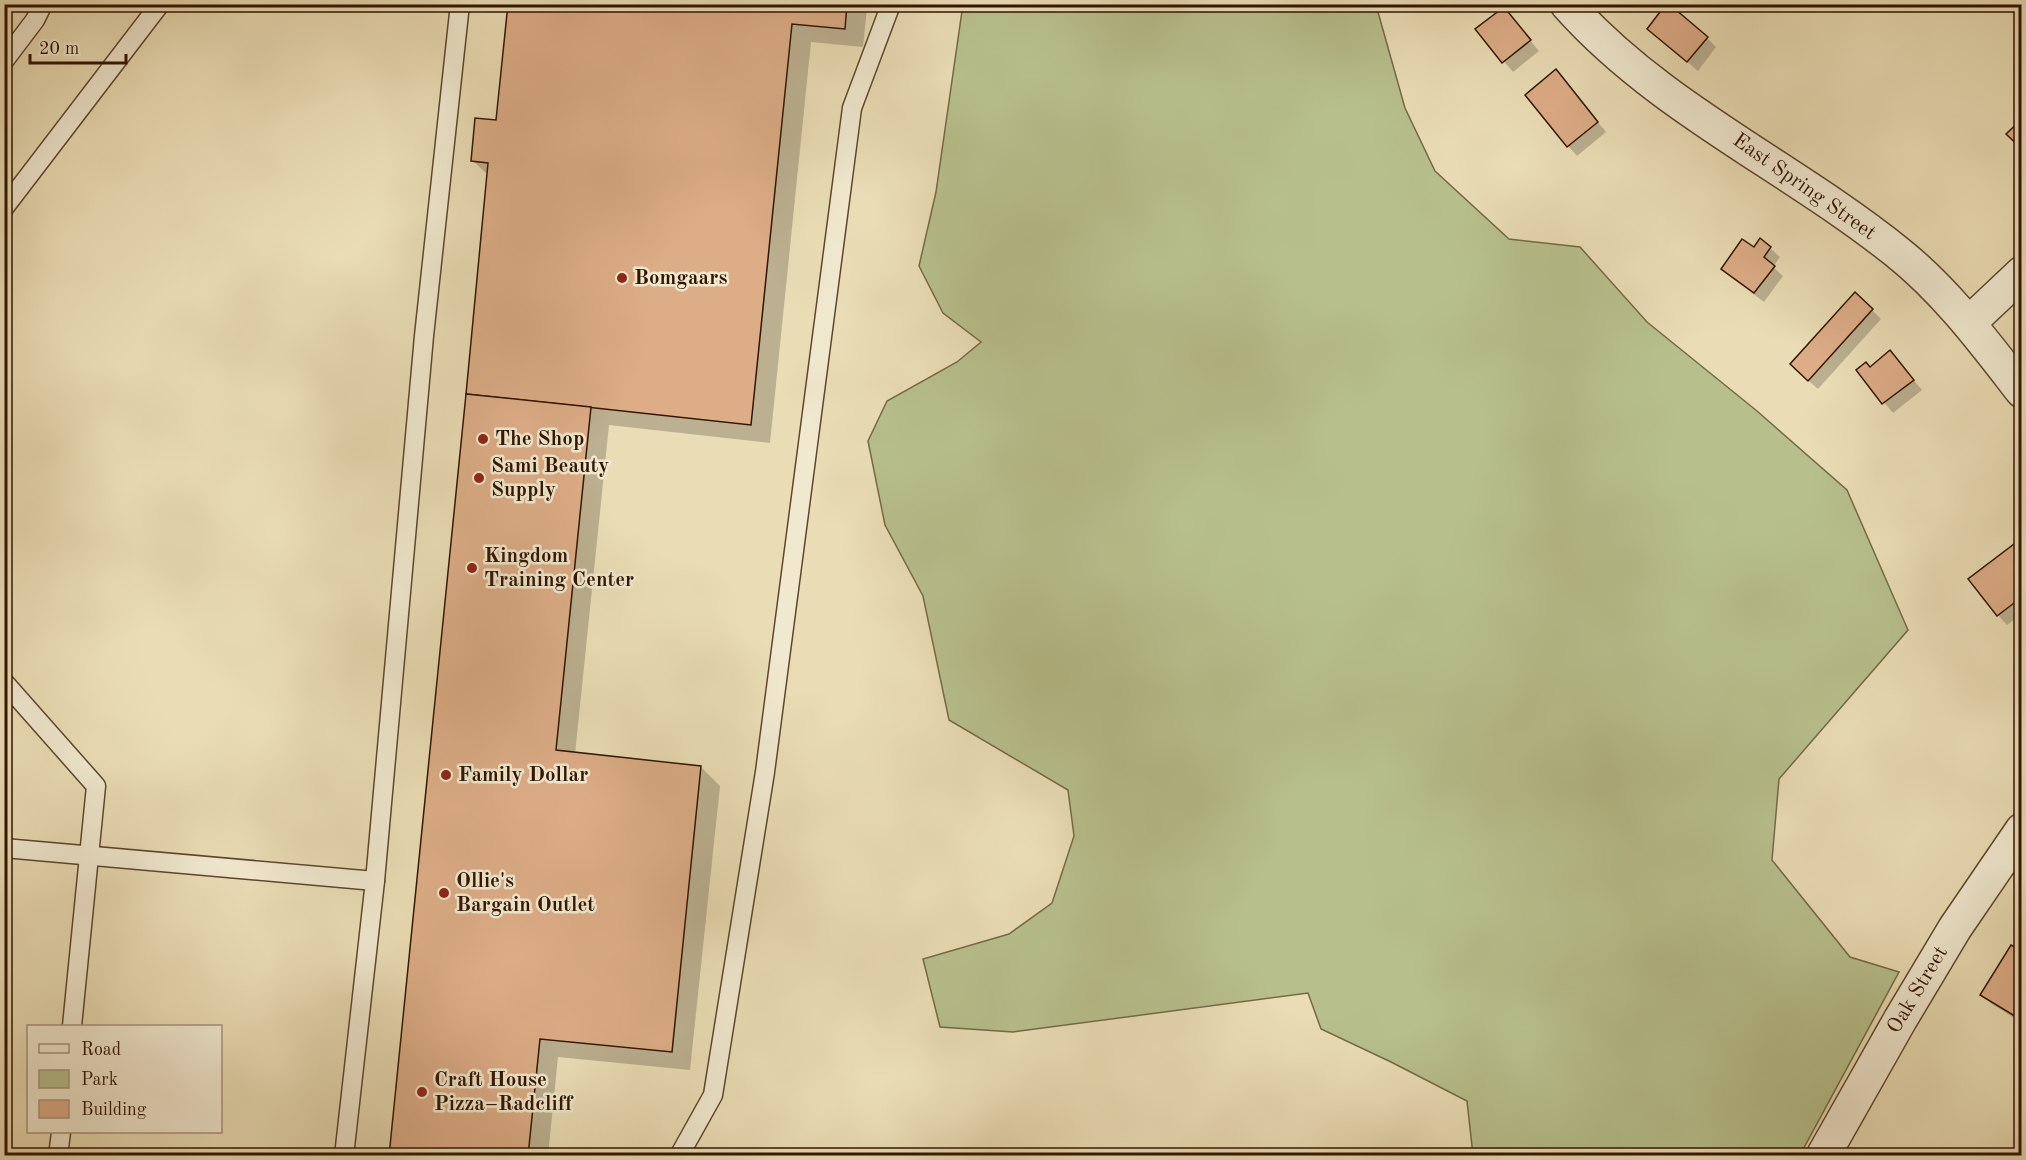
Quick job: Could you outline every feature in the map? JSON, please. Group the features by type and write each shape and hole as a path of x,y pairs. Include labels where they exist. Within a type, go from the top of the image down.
{"street":[{"name":"East Spring Street","path":"1567,4 1629,64 1660,88 1828,201 1898,252 1969,323 2022,391"},
{"path":"1969,323 2022,273"},
{"name":"Oak Street","path":"1823,1155 1899,1020 1955,928 2022,830"}],"lane":[{"path":"4,61 35,20 43,4"},
{"path":"4,208 160,4"},
{"path":"344,1155 375,881 425,324 460,4"},
{"path":"679,1155 713,1095 765,772 852,108 891,4"},
{"path":"4,682 96,786 72,1025"},
{"path":"4,848 375,881"},
{"path":"58,1155 61,1133"}],"green space":[{"path":"963,4 1376,5 1405,108 1435,171 1509,239 1580,247 1647,322 1757,411 1847,490 1908,630 1779,779 1772,860 1850,957 1899,972 1800,1155 1473,1155 1467,1101 1321,1029 1308,993 1013,1032 940,1027 923,959 1009,934 1052,903 1074,836 1068,790 949,720 923,596 885,525 868,441 887,401 957,362 981,342 943,313 919,266 936,192"}],"building":[{"name":"Bomgaars","path":"508,4 847,4 845,29 792,24 751,425 466,394 488,163 471,161 475,118 496,120"},
{"path":"1666,4 1669,4 1708,37 1687,62 1647,29"},
{"path":"1504,7 1531,40 1502,63 1475,29"},
{"path":"1556,69 1598,122 1567,147 1525,95"},
{"path":"2022,119 2022,149 2006,134"},
{"path":"1760,238 1771,247 1764,257 1775,266 1754,293 1721,269 1742,239 1754,247"},
{"path":"1855,292 1873,309 1808,381 1790,364"},
{"path":"1890,350 1914,380 1882,404 1856,370 1866,362 1870,367"},
{"path":"466,394 591,407 556,750 701,766 672,1052 540,1039 528,1156 389,1156"},
{"path":"2022,538 2022,597 1997,616 1968,579"},
{"path":"2011,945 2022,951 2022,1014 2018,1018 1980,995"}],"place":[{"name":"Bomgaars","path":"622,278"},
{"name":"The Shop","path":"483,439"},
{"name":"Sami Beauty Supply","path":"479,478"},
{"name":"Kingdom Training Center","path":"472,568"},
{"name":"Family Dollar","path":"446,775"},
{"name":"Ollie's Bargain Outlet","path":"444,893"},
{"name":"Craft House Pizza–Radcliff","path":"422,1092"}]}
